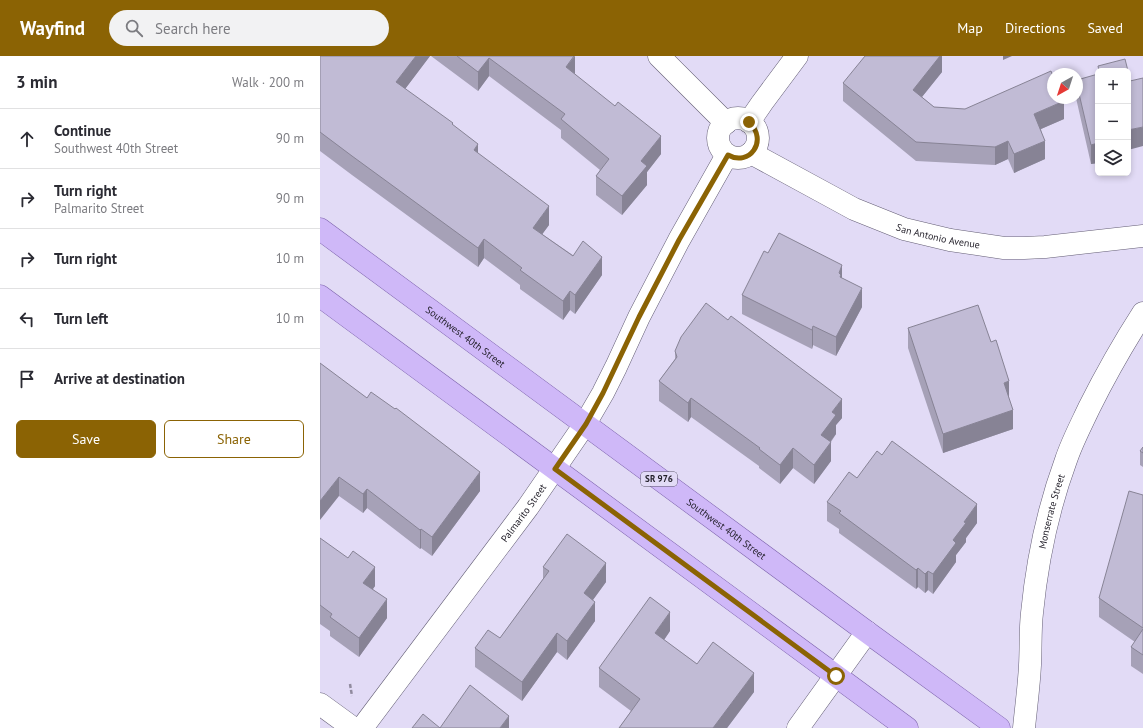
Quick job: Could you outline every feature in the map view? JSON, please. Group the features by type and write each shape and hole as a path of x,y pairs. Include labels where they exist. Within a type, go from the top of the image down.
{"main road":[{"name":"Southwest 40th Street","path":"320,229 999,728"},
{"path":"320,296 907,728"}],"street":[{"path":"659,56 726,123"},
{"path":"749,122 797,56"},
{"path":"731,119 743,119 749,122 756,131 757,143 755,148 751,153 742,158 728,155 719,145 718,139 721,127 731,119"},
{"name":"San Antonio Avenue","path":"751,153 832,198 867,214 904,229 950,240 1004,248 1024,248 1051,247 1143,236"},
{"name":"Palmarito Street","path":"362,728 523,514 586,424 675,247 728,155"},
{"name":"Monserrate Street","path":"1024,728 1029,686 1032,615 1035,588 1045,531 1059,480 1079,429 1117,356 1143,313"},
{"path":"798,728 867,632"},
{"path":"320,704 353,728"}],"path":[{"path":"350,684 352,698"}],"building":[{"path":"320,56 416,56 396,82 453,123 452,124 478,144 474,150 549,206 533,228 573,256 583,241 602,257 575,295 570,291 563,301 520,270 522,268 484,239 478,248 320,132"},
{"path":"457,56 574,56 566,67 615,106 618,102 661,136 641,161 647,166 622,196 596,176 609,159 561,119 565,114 489,58 478,72"},
{"path":"865,56 940,56 913,90 934,107 965,109 1047,73 1047,104 1057,104 1034,114 1045,141 1014,154 1008,141 995,147 916,142 843,83"},
{"path":"1125,59 1127,68 1098,68 1098,66"},
{"path":"1095,75 1095,144 1091,145 1081,104 1083,104 1083,78"},
{"path":"1143,78 1143,127 1131,129 1131,81"},
{"path":"779,233 842,265 839,273 841,275 840,277 862,288 836,337 813,326 812,330 742,295 764,251 768,253"},
{"path":"706,303 728,320 731,316 842,399 832,412 836,415 821,435 831,442 814,465 793,448 780,465 759,449 760,448 691,398 688,403 659,381 677,357 675,351 681,337"},
{"path":"978,305 991,342 996,340 1009,381 1004,383 1013,410 943,434 908,328"},
{"path":"320,363 367,398 371,392 395,409 396,408 480,472 432,537 421,529 420,530 367,489 363,494 339,477 320,501"},
{"path":"892,441 977,504 964,522 966,523 953,540 956,543 933,574 928,571 925,574 918,568 916,570 839,513 841,511 827,502 849,472 857,478 877,451 882,455"},
{"path":"1129,491 1143,495 1143,628 1099,598"},
{"path":"567,534 606,563 584,593 595,602 567,641 557,633 522,682 475,648 488,630 500,638 549,571 543,567"},
{"path":"320,538 348,558 353,551 375,567 363,583 387,599 359,638 330,617 332,614 320,605"},
{"path":"650,597 670,612 655,633 697,664 713,642 754,673 713,728 619,728 640,699 599,668"},
{"path":"1143,629 1143,655 1131,647"},
{"path":"470,685 509,716 500,728 440,728"},
{"path":"423,714 440,728 412,728"}],"route":[{"path":"749,122 756,131 757,143 755,148 751,153 742,158 728,155 679,240 586,424 555,469 836,676"}]}
